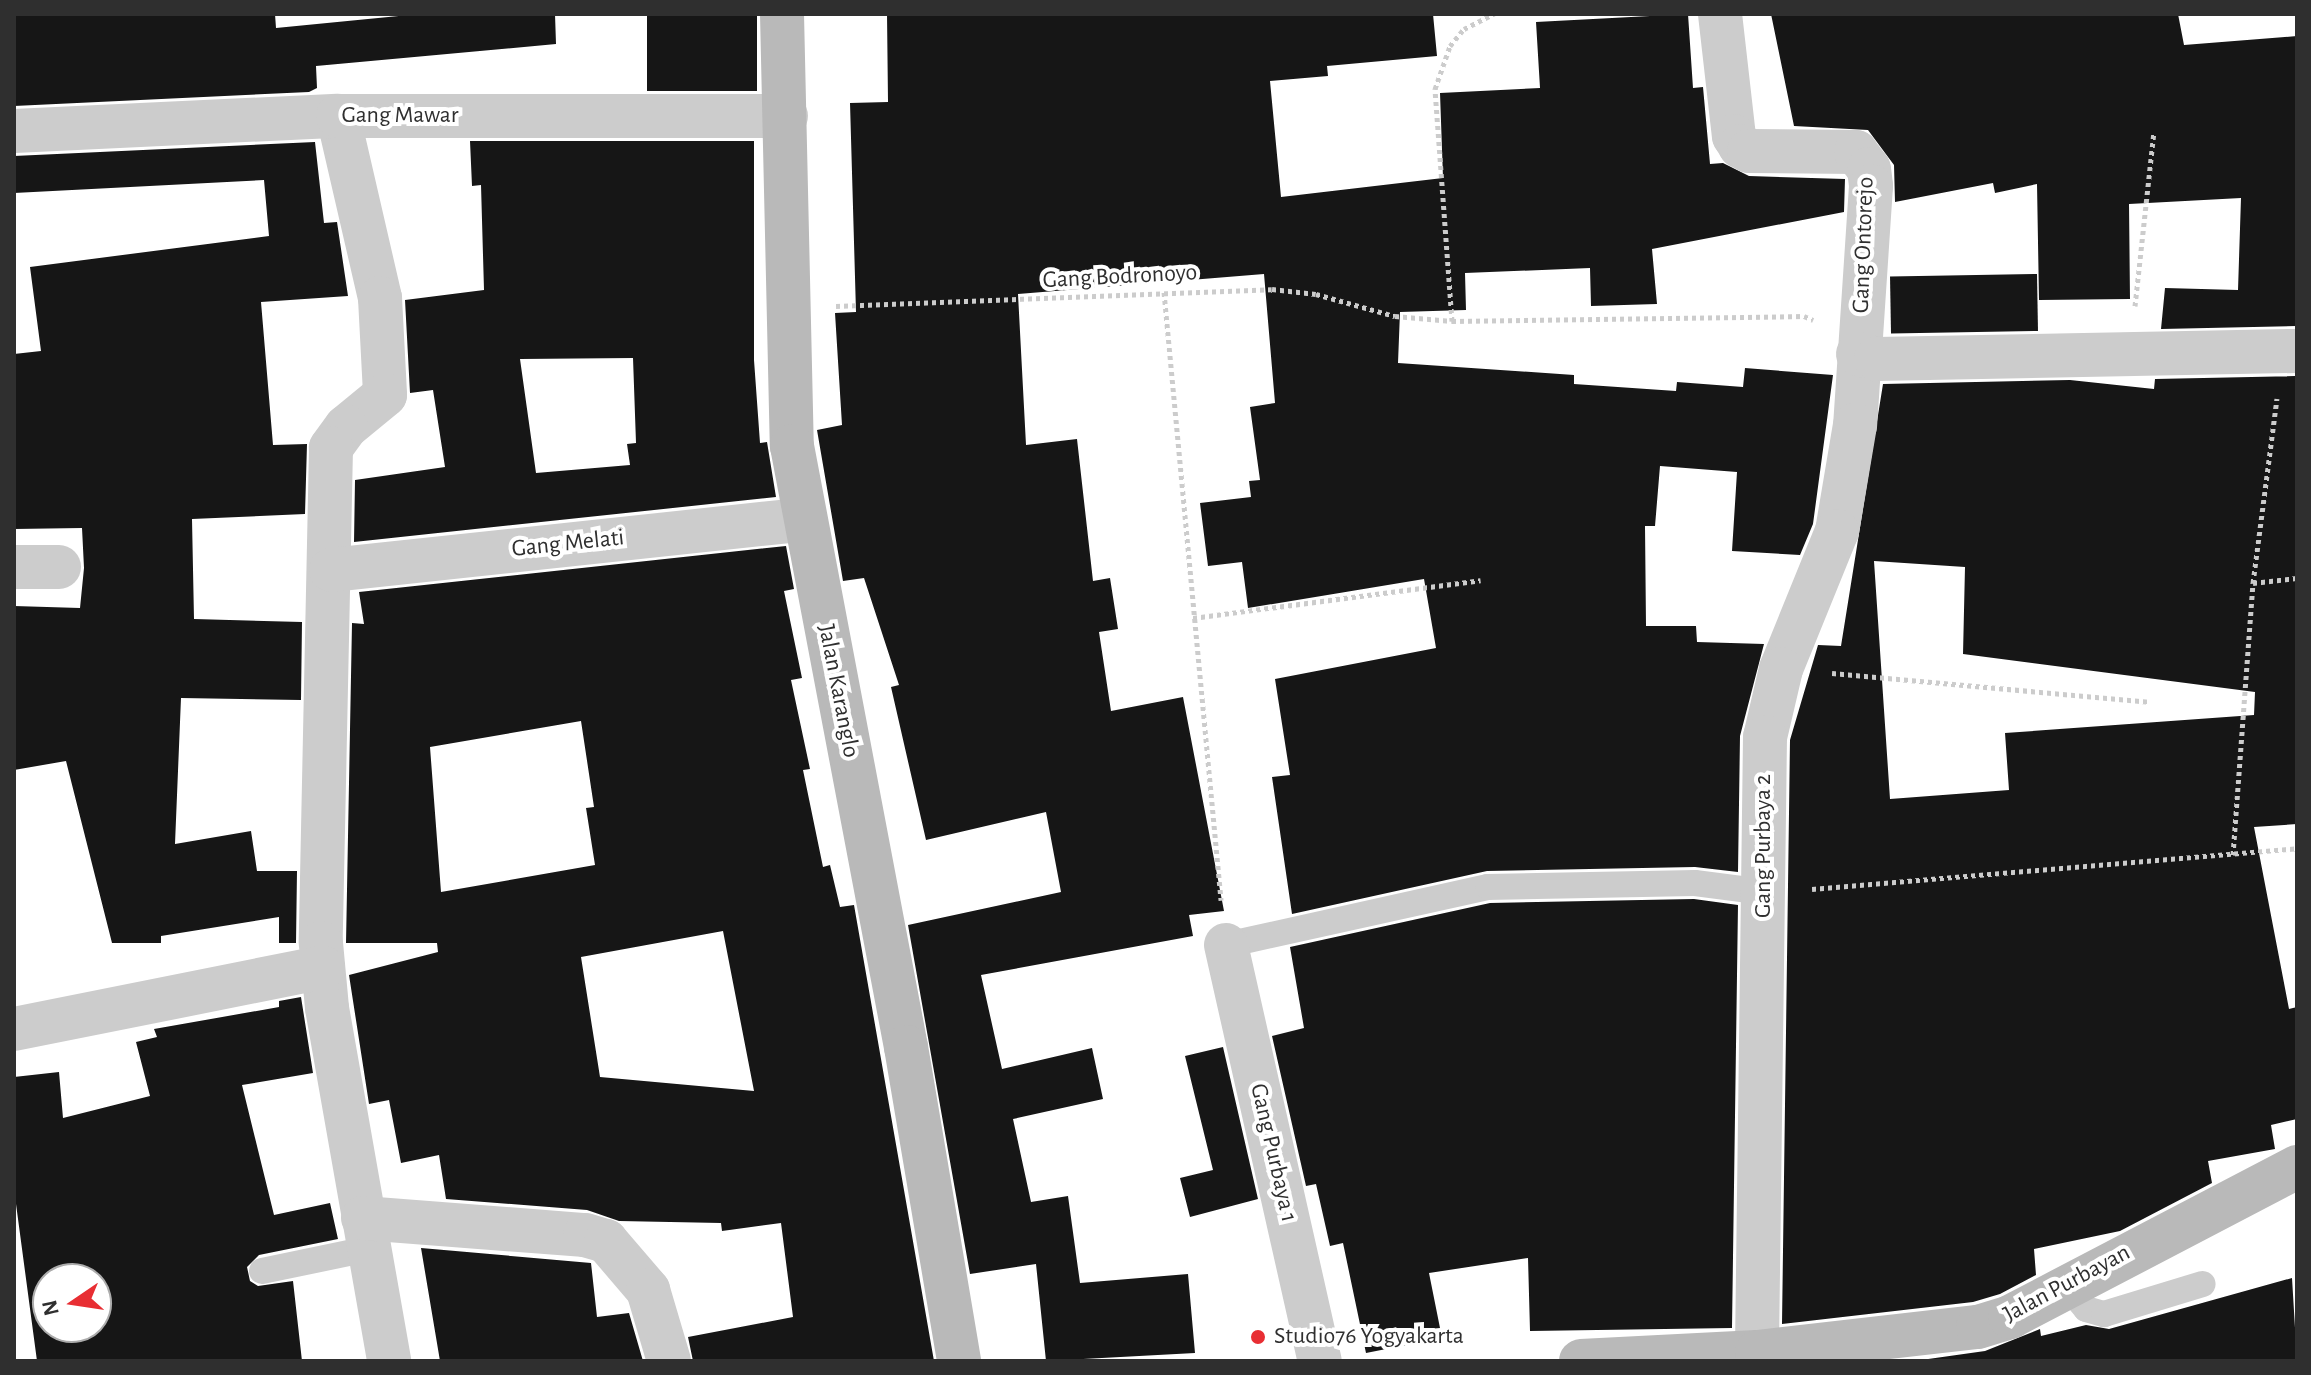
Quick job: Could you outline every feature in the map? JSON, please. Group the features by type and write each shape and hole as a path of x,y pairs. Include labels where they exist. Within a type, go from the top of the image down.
{"street":[{"name":"Jalan Karanglo","path":"782,14 792,446 903,1032 959,1361"},
{"name":"Gang Ontorejo","path":"1720,14 1734,136 1740,146 1749,151 1856,152 1869,169 1858,354"},
{"name":"Gang Mawar","path":"14,131 338,116 786,116"},
{"path":"338,116 380,298 385,395 346,427 331,448 331,570 322,795 323,967 389,1361"},
{"path":"1858,354 1876,359 2130,351 2290,350"},
{"name":"Gang Purbaya 2","path":"1757,1352 1765,737 1781,669 1837,531 1855,425 1858,354"},
{"name":"Gang Melati","path":"331,570 805,519"},
{"path":"14,567 59,567"},
{"name":"Gang Purbaya 1","path":"1226,945 1320,1361"},
{"path":"14,1029 323,967"},
{"name":"Jalan Purbayan","path":"1581,1361 1757,1352 1978,1327 2010,1317 2066,1285 2297,1167"},
{"path":"366,1233 585,1235 606,1241 648,1290 669,1361"}],"lane":[{"path":"1226,945 1488,887 1695,883 1764,892"},
{"path":"262,1271 366,1233"},
{"path":"2066,1285 2086,1309 2104,1314 2203,1284"}],"path":[{"path":"1452,321 1435,89 1450,46 1464,29 1494,14"},
{"path":"2130,351 2154,132"},
{"name":"Gang Bodronoyo","path":"787,307 1272,289 1316,294 1395,316 1452,321 1804,316 1858,354"},
{"path":"1164,292 1226,945"},
{"path":"2233,855 2253,583 2290,350"},
{"path":"2253,583 2297,578"},
{"path":"1193,618 1480,580"},
{"path":"1781,669 2149,702"},
{"path":"1764,892 2297,848"}],"building":[{"path":"14,14 275,14 276,28 419,14 555,14 556,44 316,66 317,88 309,92 14,106"},
{"path":"647,14 757,14 757,91 647,91"},
{"path":"887,14 1433,14 1437,56 1327,66 1328,76 1270,81 1281,197 1443,178 1440,93 1540,88 1536,22 1688,14 1693,88 1703,87 1710,164 1723,163 1749,176 1845,179 1844,212 1652,249 1657,304 1591,306 1590,268 1465,273 1466,310 1400,312 1398,363 1574,375 1574,384 1676,391 1677,382 1743,387 1745,368 1833,375 1813,524 1800,555 1732,551 1737,472 1660,466 1655,526 1645,526 1646,626 1696,626 1697,642 1764,644 1740,736 1738,872 1695,867 1487,871 1292,914 1272,777 1290,775 1275,679 1436,648 1424,579 1248,608 1242,562 1208,566 1200,503 1251,497 1249,481 1260,480 1250,407 1275,403 1264,274 1018,294 1026,445 1077,439 1093,581 1110,578 1118,629 1099,632 1111,711 1183,697 1224,911 1189,915 1193,936 981,975 1002,1069 1092,1048 1103,1099 1013,1119 1031,1202 1068,1196 1080,1283 1188,1274 1195,1353 1046,1361 1036,1264 970,1274 908,925 1061,892 1046,812 926,840 891,687 899,685 864,578 843,581 817,430 842,425 835,313 856,312 850,103 888,102"},
{"path":"1771,14 2178,14 2184,45 2297,36 2296,326 2161,329 2165,288 2238,290 2241,198 2129,204 2130,299 2039,300 2037,184 1995,193 1993,183 1895,202 1894,165 1868,130 1794,126"},
{"path":"470,141 754,141 754,360 760,443 767,442 776,497 354,542 355,480 445,467 433,390 410,393 405,300 484,290 481,185 472,186","holes":["633,358 636,443 627,444 630,465 536,473 520,359"]},
{"path":"315,142 324,223 337,222 348,296 261,302 273,445 307,444 305,514 192,519 194,619 302,622 301,700 181,698 175,844 251,831 257,871 297,871 296,943 279,943 279,917 161,936 161,943 112,943 66,761 14,770 14,606 80,608 84,568 82,528 14,529 14,354 41,351 30,267 269,236 264,180 14,193 14,156"},
{"path":"2037,274 2038,331 1891,334 1890,277"},
{"path":"2295,376 2297,824 2254,827 2289,1009 2297,1007 2297,1119 2271,1125 2275,1149 2208,1161 2212,1183 2120,1231 2034,1249 2036,1275 2000,1294 1973,1302 1782,1324 1790,740 1818,645 1841,646 1883,384 2070,380 2154,389 2155,379","holes":["1874,561 1965,567 1963,654 2255,692 2254,715 2005,733 2009,790 1890,799"]},
{"path":"786,546 794,589 784,591 802,678 791,680 810,769 803,770 823,867 830,865 840,907 854,905 934,1361 693,1361 688,1337 793,1317 781,1223 722,1231 721,1223 619,1221 587,1210 446,1199 439,1155 401,1163 389,1100 369,1104 349,975 438,952 437,943 346,943 352,623 364,624 359,592","holes":["581,721 594,807 586,808 595,865 441,892 430,747","723,931 754,1091 600,1077 581,957"]},
{"path":"1694,899 1738,905 1732,1328 1530,1331 1528,1258 1429,1273 1442,1338 1366,1353 1343,1243 1330,1246 1316,1184 1306,1186 1272,1036 1304,1028 1290,947 1490,903"},
{"path":"301,997 313,1073 242,1085 274,1215 330,1203 338,1239 259,1255 247,1267 250,1281 258,1286 293,1281 302,1361 37,1361 35,1343 112,1343 112,1263 32,1263 32,1324 14,1189 14,1077 59,1072 63,1118 150,1096 136,1042 157,1037 154,1029 279,1007 279,1001"},
{"path":"1223,1047 1258,1199 1190,1217 1180,1178 1213,1170 1185,1056"},
{"path":"421,1248 591,1263 597,1317 629,1313 643,1361 440,1361"},
{"path":"2292,1278 2297,1361 1914,1361 1985,1351 2040,1329 2041,1336 2086,1325 2109,1329"}],"place":[{"name":"Studio76 Yogyakarta","path":"1258,1337"}]}
